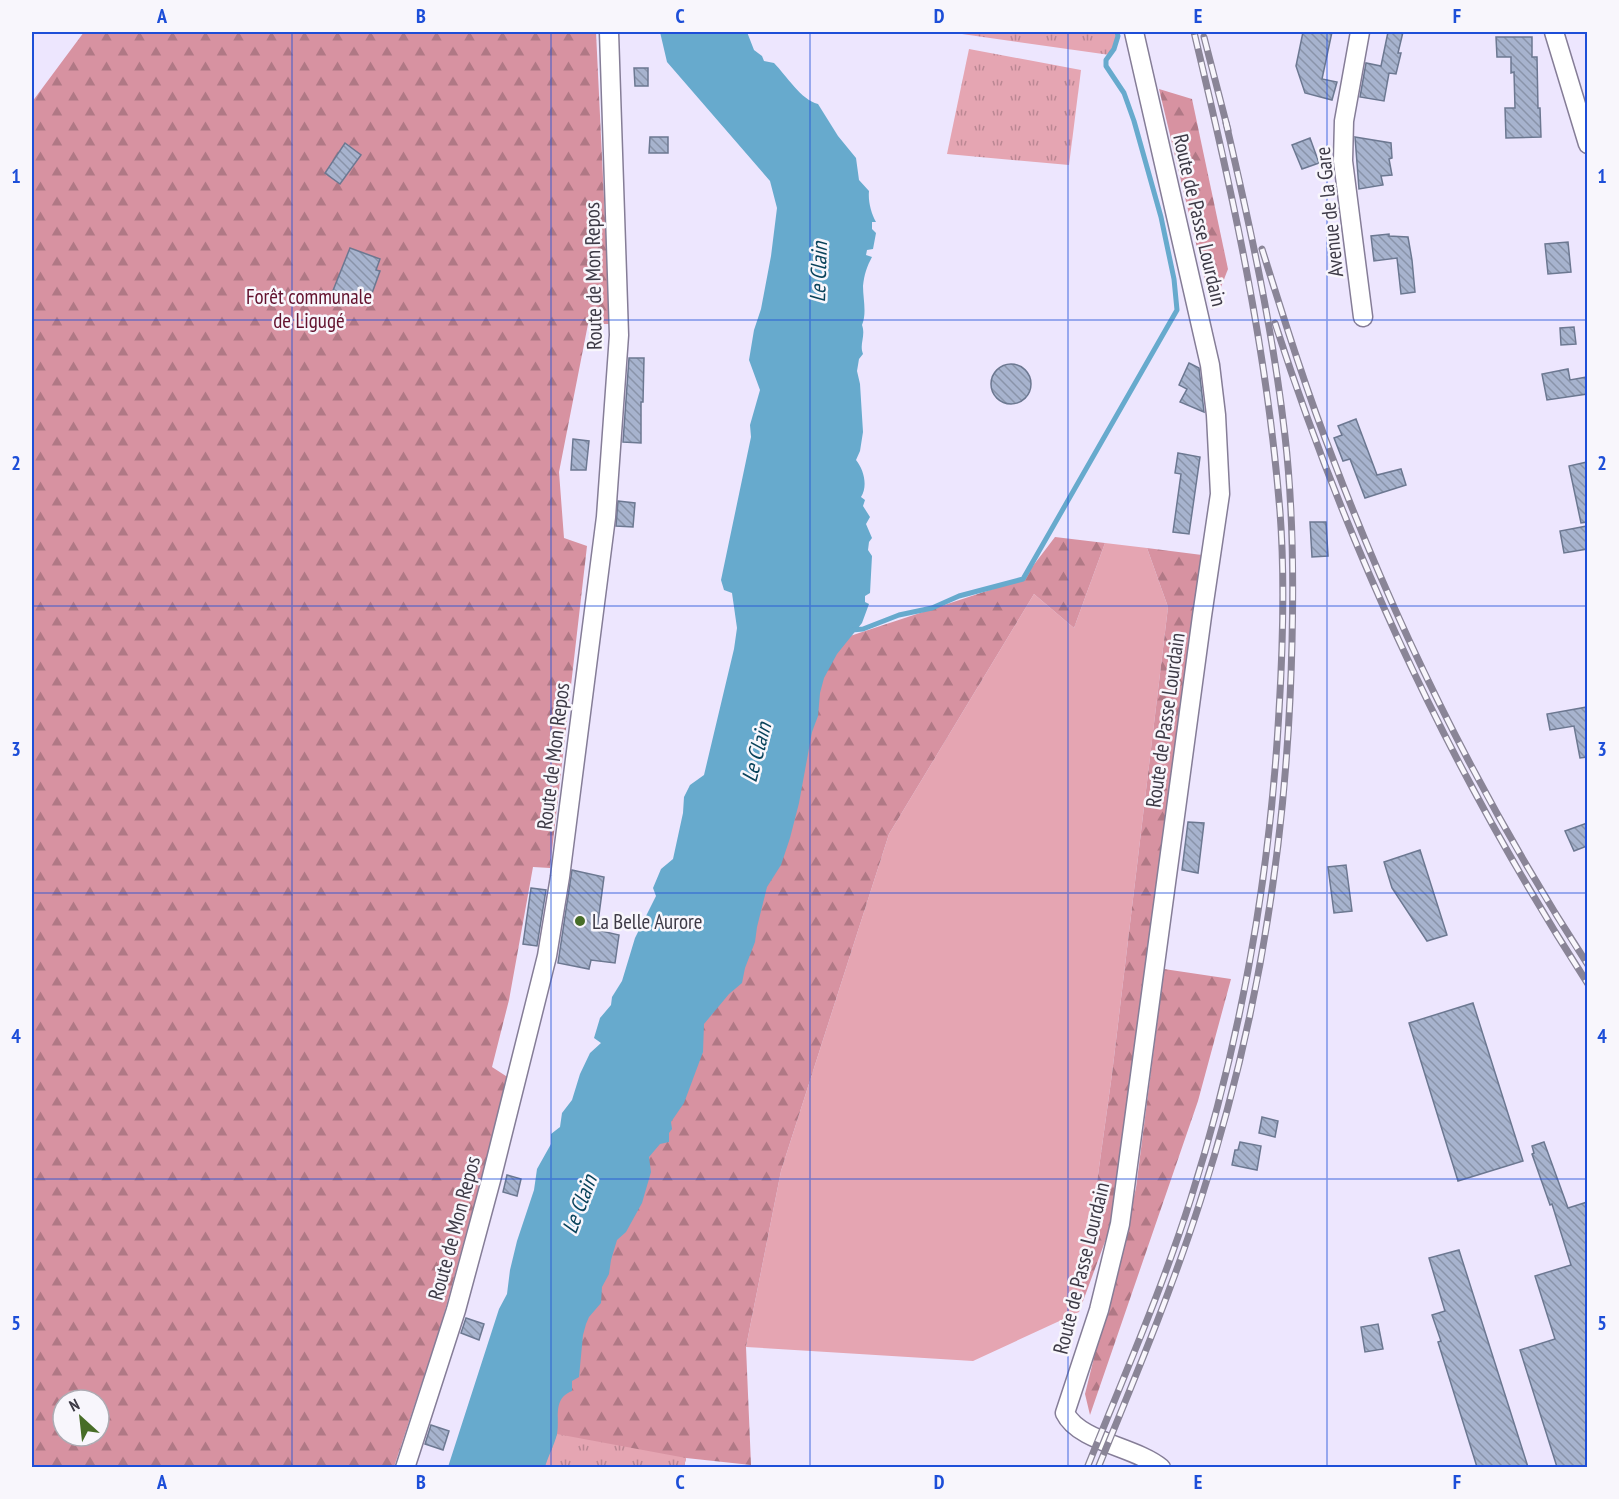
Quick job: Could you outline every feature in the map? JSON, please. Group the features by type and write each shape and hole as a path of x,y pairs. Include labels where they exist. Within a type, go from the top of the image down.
{"street":[{"name":"Route de Mon Repos","path":"405,1467 456,1310 494,1169 547,956 560,877 606,517 619,335 609,32"},
{"name":"Route de Passe Lourdain","path":"1134,32 1210,365 1216,415 1220,494 1192,685 1120,1224 1099,1310 1065,1413 1074,1425 1152,1460 1161,1467"},
{"name":"Avenue de la Gare","path":"1360,32 1344,121 1343,161 1363,317"},
{"path":"1554,32 1587,144"}],"green space":[{"name":"Forêt communale de Ligugé","path":"84,32 596,32 610,324 588,324 559,472 564,538 587,546 550,868 533,867 509,1000 492,1067 509,1078 441,1325 394,1467 32,1468 32,102"},
{"path":"948,32 1117,32 1118,36 1110,55"},
{"path":"969,49 1081,70 1069,165 947,154"},
{"path":"1159,89 1192,99 1228,269 1212,310"},
{"path":"1055,537 1105,543 1074,628 1034,594 889,834 781,1171 746,1347 751,1465 686,1458 684,1467 521,1468 797,651 1023,579"},
{"path":"1105,543 1147,548 1168,607 1112,1074 1079,1312 973,1361 746,1347 781,1171 889,834 1034,594 1074,628"},
{"path":"1147,548 1202,555 1110,1228 1079,1312 1112,1074 1168,607"},
{"path":"1164,969 1231,979 1198,1101 1090,1415 1085,1394 1136,1188"},
{"path":"557,1434 686,1458 684,1467 544,1468"}],"water":[{"name":"Le Clain","path":"660,32 747,32 754,50 762,56 764,61 774,63 806,98 818,104 838,136 856,158 859,180 869,191 870,207 876,222 872,222 872,229 876,233 873,249 867,250 866,255 872,257 863,286 865,311 862,325 863,354 859,359 857,371 863,432 856,460 864,478 861,497 865,500 863,506 870,517 866,524 872,538 868,550 872,556 870,593 865,596 865,602 869,604 862,623 837,654 824,678 818,716 812,732 790,838 781,865 767,887 755,942 742,983 729,994 704,1024 703,1052 684,1103 671,1122 669,1142 660,1144 649,1157 651,1172 642,1203 626,1232 617,1240 609,1274 602,1287 601,1303 586,1324 579,1377 572,1381 572,1391 566,1394 559,1404 557,1434 545,1467 448,1467 499,1309 507,1294 510,1270 534,1190 537,1169 551,1144 551,1134 560,1127 562,1113 572,1100 580,1074 590,1053 601,1043 594,1038 600,1018 611,1005 612,997 622,981 635,938 656,896 653,888 661,869 673,859 683,813 684,797 690,785 704,775 734,649 737,628 732,593 724,590 721,580 751,437 750,425 760,390 749,360 771,256 777,208 770,181 667,62"}],"building":[{"path":"1303,32 1332,32 1322,79 1337,82 1332,100 1305,93 1296,66"},
{"path":"1388,32 1403,32 1396,74 1389,73 1384,101 1360,97 1366,63 1381,66"},
{"path":"1496,37 1532,37 1532,57 1537,57 1541,137 1506,138 1505,108 1515,108 1514,72 1511,73 1511,57 1497,57"},
{"path":"634,68 648,68 648,86 635,86"},
{"path":"650,137 668,137 668,153 649,153"},
{"path":"1355,137 1391,143 1392,158 1389,159 1392,175 1381,176 1383,185 1359,189"},
{"path":"1310,138 1319,163 1302,169 1292,145"},
{"path":"345,143 361,155 340,184 325,173"},
{"path":"1389,234 1389,236 1408,237 1415,292 1401,294 1397,258 1374,261 1371,236"},
{"path":"1568,242 1571,272 1548,274 1545,244"},
{"path":"350,248 380,259 376,270 380,271 371,296 367,295 364,305 332,293"},
{"path":"1574,327 1576,344 1561,345 1560,328"},
{"path":"629,358 644,358 641,443 623,442"},
{"path":"1189,363 1199,368 1204,412 1180,402 1187,389 1179,385"},
{"path":"1011,364 1019,365 1025,370 1030,376 1030,392 1025,398 1019,403 1011,404 1003,403 997,398 992,392 991,384 992,376 997,370 1003,365"},
{"path":"1568,369 1570,380 1587,377 1587,394 1547,400 1542,374"},
{"path":"1356,419 1377,475 1401,469 1406,485 1365,498 1350,459 1343,461 1334,438 1342,435 1338,426"},
{"path":"573,439 589,441 586,470 571,470"},
{"path":"1178,453 1200,457 1189,534 1173,532 1181,474 1175,473"},
{"path":"1587,462 1587,522 1581,523 1569,466"},
{"path":"618,501 635,503 633,527 616,526"},
{"path":"1310,522 1326,522 1328,556 1312,557"},
{"path":"1587,526 1587,549 1564,553 1560,531"},
{"path":"1587,707 1587,757 1580,758 1574,726 1550,730 1547,714"},
{"path":"1188,822 1204,823 1198,873 1182,870"},
{"path":"1587,823 1587,846 1574,851 1565,831"},
{"path":"1420,850 1447,935 1427,941 1392,888 1384,862"},
{"path":"1346,865 1352,911 1334,913 1328,867"},
{"name":"La Belle Aurore","path":"572,870 604,877 597,930 619,935 615,963 591,960 589,969 558,963"},
{"path":"531,888 546,890 537,946 523,944"},
{"path":"1473,1003 1523,1161 1458,1181 1409,1023"},
{"path":"1262,1117 1278,1121 1275,1137 1259,1133"},
{"path":"1240,1142 1261,1146 1257,1170 1232,1165 1235,1150 1238,1150"},
{"path":"1544,1142 1568,1208 1587,1202 1587,1467 1557,1467 1520,1350 1555,1339 1535,1276 1571,1265 1552,1204 1550,1205 1532,1154 1534,1153 1532,1146"},
{"path":"507,1175 521,1179 517,1196 503,1192"},
{"path":"1459,1250 1528,1467 1477,1467 1438,1342 1441,1341 1432,1315 1445,1311 1429,1258"},
{"path":"466,1318 484,1324 479,1340 461,1333"},
{"path":"1378,1324 1383,1349 1365,1352 1361,1327"},
{"path":"431,1425 449,1431 443,1450 425,1444"}],"waterway":[{"path":"852,630 863,629 899,615 932,608 959,596 1023,579 1177,310 1174,279 1161,217 1134,121 1124,93 1106,66 1106,60 1114,49 1117,32"}],"railway":[{"path":"1087,1468 1168,1266 1209,1139 1225,1079 1250,957 1275,773 1282,661 1283,587 1282,537 1274,451 1246,270 1222,151 1194,32"},
{"path":"1204,37 1228,130"},
{"path":"1098,1468 1177,1269 1219,1141 1250,1016 1262,954 1280,827 1290,699 1292,633 1293,568 1288,469 1280,396 1267,318 1226,123"},
{"path":"1262,249 1323,433 1359,525 1416,655 1447,719 1514,844 1588,965"},
{"path":"1275,323 1337,496 1410,664 1450,746 1494,827 1539,906 1588,984"}],"place":[{"name":"La Belle Aurore","path":"580,921"}]}
